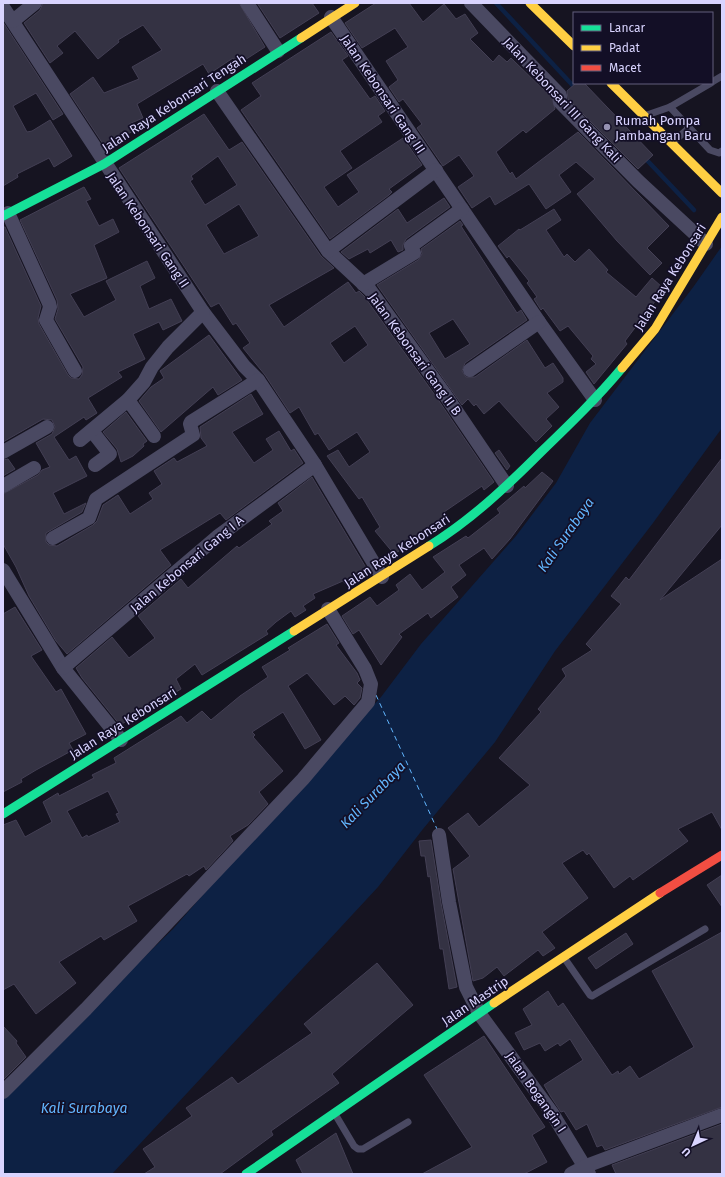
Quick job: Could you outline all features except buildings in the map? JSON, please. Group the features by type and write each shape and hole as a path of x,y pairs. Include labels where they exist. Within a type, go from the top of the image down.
{"main road":[{"path":"530,3 573,45"},
{"name":"Jalan Raya Kebonsari Tengah","path":"6,215 104,164 352,4"},
{"path":"612,84 722,193"},
{"name":"Jalan Raya Kebonsari","path":"3,814 455,530 507,486 595,400 655,329 722,217"},
{"name":"Jalan Mastrip","path":"246,1174 335,1114 478,1013 695,870 722,855"}],"street":[{"path":"13,21 35,3"},
{"path":"247,3 278,51"},
{"name":"Jalan Kebonsari III Gang Kali","path":"471,3 560,95 560,102 638,181 706,244"},
{"name":"Jalan Kebonsari Gang II","path":"3,7 104,164 202,312 244,366 258,380 315,465 382,577"},
{"name":"Jalan Kebonsari Gang III","path":"331,17 539,322 595,400"},
{"name":"Jalan Kebonsari Gang II B","path":"217,91 328,251 370,290 444,393 507,486"},
{"path":"328,251 436,170"},
{"path":"363,284 414,253 410,246 462,209"},
{"path":"6,215 49,303 50,307 46,320 75,371"},
{"path":"80,440 91,427 128,400 144,382 152,367 168,347 202,312"},
{"path":"470,370 539,322"},
{"path":"53,538 89,518 96,499 193,435 190,424 191,422 258,380"},
{"path":"128,400 154,436"},
{"path":"3,452 47,427"},
{"path":"91,427 110,454 95,465"},
{"name":"Jalan Kebonsari Gang I A","path":"63,668 138,606 217,536 315,465"},
{"path":"3,486 34,468"},
{"path":"3,570 63,668 121,740"},
{"path":"3,1092 86,1009 303,779 360,714 368,702 371,684 365,669 328,609"},
{"name":"Jalan Bogangin I","path":"440,835 449,902 466,987 478,1013 552,1113 587,1170"},
{"path":"571,1174 587,1170 722,1115"}],"lane":[{"path":"713,82 722,76"},
{"path":"645,116 670,107 709,84"},
{"path":"670,107 710,150 719,153 722,151"},
{"path":"671,143 689,128"},
{"path":"564,957 590,996 592,996 705,929"},
{"path":"335,1114 354,1146 358,1150 363,1149 408,1122"}],"water":[{"name":"Kali Surabaya","path":"722,246 722,428 653,523 555,651 495,742 423,829 378,887 112,1174 3,1174 3,1095 173,929 301,783 381,697 421,644 516,536 556,483 590,423 694,286"}],"waterway":[{"path":"496,3 577,90"},
{"path":"643,156 694,210"}],"ferry route":[{"path":"376,695 437,829"}],"traffic: fast":[{"path":"3,216 104,164 301,38"},
{"path":"429,546 474,514 501,490 583,411 622,368"},
{"path":"3,814 294,631"},
{"path":"246,1174 494,1003"}],"traffic: slow":[{"path":"301,38 355,3"},
{"path":"530,3 573,45"},
{"path":"612,84 722,193"},
{"path":"622,368 655,329 722,217"},
{"path":"294,631 429,546"},
{"path":"494,1003 660,893"}],"traffic: jam":[{"path":"660,893 722,855"}],"place":[{"name":"Rumah Pompa Jambangan Baru","path":"607,127"}]}
